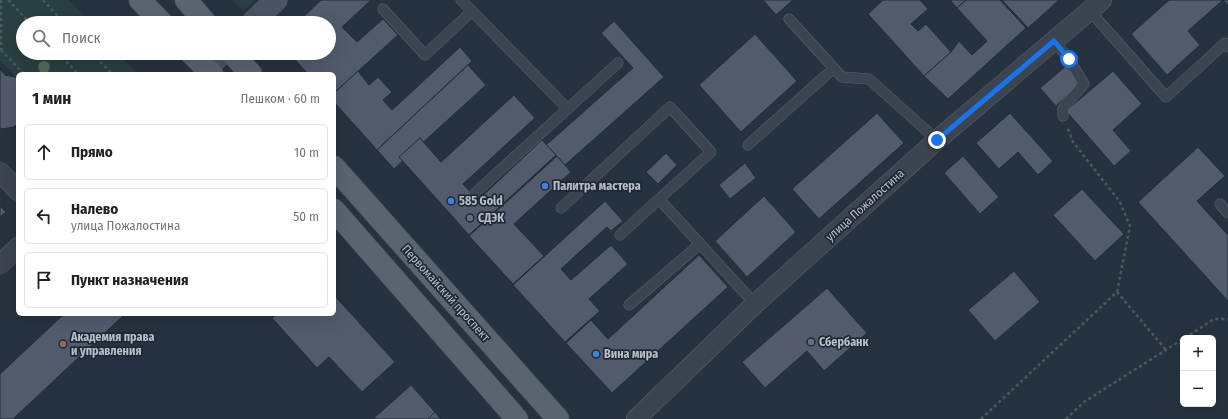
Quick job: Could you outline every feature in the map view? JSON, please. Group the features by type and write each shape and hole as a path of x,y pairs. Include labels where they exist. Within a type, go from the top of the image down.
{"main road":[{"path":"140,0 155,16"},
{"path":"186,0 200,16"},
{"path":"197,60 206,72"},
{"path":"238,60 249,72"},
{"name":"Первомайский проспект","path":"336,169 558,419"},
{"path":"336,212 517,419"}],"street":[{"path":"259,16 276,0"},
{"name":"улица Пожалостина","path":"636,419 755,304 937,140 1096,6"},
{"path":"206,72 216,60"},
{"path":"0,172 16,189"},
{"path":"0,264 16,249"}],"lane":[{"path":"461,0 471,12 567,108"},
{"path":"1096,6 1166,97 1224,43 1228,47"},
{"path":"383,9 425,55 471,12"},
{"path":"789,19 842,77 869,79 937,140"},
{"path":"1054,41 1069,59 1084,84 1063,108 1063,116"},
{"path":"475,193 618,63"},
{"path":"748,145 834,68"},
{"path":"561,208 670,107 711,152 620,235"},
{"path":"659,199 755,304"},
{"path":"1220,204 1228,213"},
{"path":"629,305 700,244"}],"path":[{"path":"1,0 1,49 22,72"},
{"path":"8,0 23,16"},
{"path":"43,0 58,16"},
{"path":"65,60 76,72"},
{"path":"99,60 110,72"},
{"path":"981,419 1117,292 1130,226 1120,202 1073,142 1063,116"},
{"path":"1117,292 1166,350"},
{"path":"1190,335 1214,319 1228,319"},
{"path":"1066,419 1084,402 1180,341"}],"green space":[{"path":"0,0 69,0 84,16 16,16 16,60 125,60 136,72 16,72 16,77 0,60"},
{"path":"232,0 255,0 243,11"}],"building":[{"path":"321,0 371,0 342,27 357,42 383,19 398,35 336,91 336,72 306,72 295,60 336,60 336,16 304,16"},
{"path":"763,0 793,0 776,15"},
{"path":"883,0 920,0 928,9 911,24 918,31 926,24 951,52 924,76 868,14"},
{"path":"950,0 966,0 957,8"},
{"path":"966,0 1000,0 1026,28 948,99 924,76 951,52 959,41 972,55 987,41 957,8"},
{"path":"1002,0 1059,0 1028,28"},
{"path":"1169,0 1223,0 1188,31 1200,45 1167,75 1131,34"},
{"path":"1223,0 1228,0 1228,6"},
{"path":"614,21 664,77 565,165 546,145 633,68 601,33"},
{"path":"755,34 797,81 741,132 699,85"},
{"path":"460,47 472,61 377,150 336,104 336,91 358,71 369,85 378,77 392,92 383,100 392,110"},
{"path":"468,65 486,85 394,169 377,150"},
{"path":"1066,66 1081,83 1056,106 1040,88"},
{"path":"0,69 5,75 16,78 16,126 2,129 0,128"},
{"path":"1113,71 1142,104 1113,130 1131,151 1114,166 1066,111"},
{"path":"514,95 535,118 463,184 478,200 542,140 556,155 469,235 399,157 420,138 441,162"},
{"path":"877,113 904,143 819,219 792,189"},
{"path":"1010,113 1053,161 1038,175 1018,152 999,169 976,143"},
{"path":"1198,147 1225,176 1197,201 1228,235 1228,301 1138,202"},
{"path":"666,153 677,165 658,184 646,172"},
{"path":"557,156 571,172 514,224 544,256 513,284 469,236"},
{"path":"963,156 999,197 980,214 944,173"},
{"path":"745,163 756,178 730,199 719,185"},
{"path":"1082,189 1124,234 1095,261 1053,215"},
{"path":"764,196 796,232 747,277 715,241"},
{"path":"605,201 623,221 611,231 607,227 561,269 571,280 611,245 628,264 589,299 600,311 565,342 513,285"},
{"path":"0,206 6,212 0,217"},
{"path":"699,255 728,287 612,393 566,343 591,320 608,339"},
{"path":"1014,271 1040,302 995,341 968,310"},
{"name":"Сбербанк","path":"827,288 867,333 824,371 807,351 765,388 742,362"},
{"path":"336,297 395,362 362,392 329,357 317,368 272,318 274,316 336,316"},
{"name":"Академия права и управления","path":"62,316 123,316 13,419 0,419 0,374"},
{"path":"411,385 435,412 428,419 373,419"},
{"path":"435,412 441,419 428,419"}],"place":[{"name":"Палитра мастера","path":"545,186"},
{"name":"585 Gold","path":"451,201"},
{"name":"СДЭК","path":"470,218"},
{"name":"Сбербанк","path":"811,342"},
{"name":"Академия права и управления","path":"63,344"},
{"name":"Вина мира","path":"596,354"}],"route":[{"path":"937,140 1054,41 1069,59"}]}
